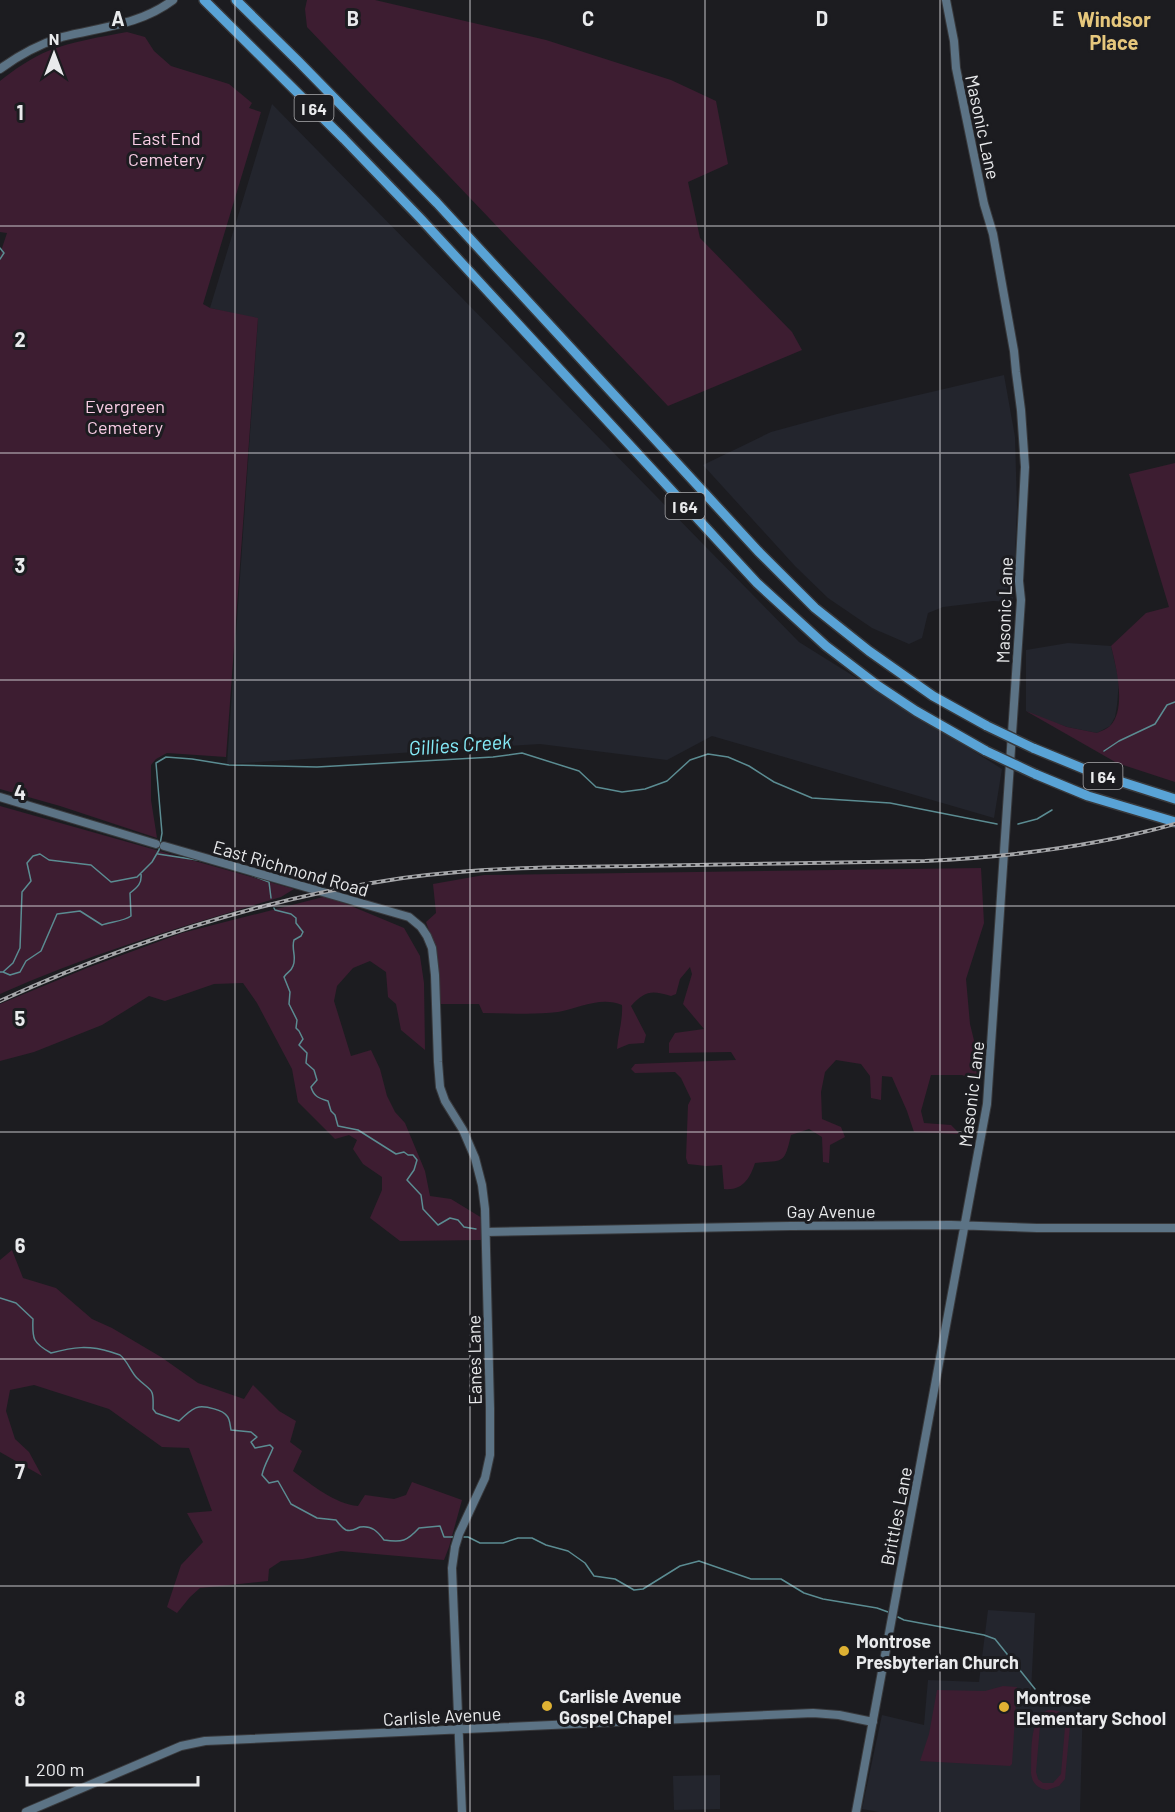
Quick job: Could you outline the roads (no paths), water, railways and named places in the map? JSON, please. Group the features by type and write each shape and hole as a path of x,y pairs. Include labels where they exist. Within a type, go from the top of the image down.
{"highway":[{"name":"I 64","path":"204,0 421,219 765,591 826,645 877,685 916,711 986,751 1088,796 1175,822"},
{"name":"I 64","path":"236,0 436,203 750,544 815,608 869,651 933,696 987,726 1094,773 1175,799"}],"street":[{"name":"Masonic Lane","path":"946,0 954,41 958,80 984,204 993,234 1014,351 1024,438 1025,488 1019,581 1021,600 987,1104 965,1226"},
{"path":"0,69 46,43 131,22 147,16 169,2"},
{"name":"East Richmond Road","path":"0,797 409,918"},
{"name":"Eanes Lane","path":"409,918 421,927 432,948 440,1087 475,1158 482,1185 486,1232 490,1455 485,1478 459,1534 453,1559 462,1812"},
{"name":"Gay Avenue","path":"486,1232 791,1226 1175,1228"},
{"name":"Brittles Lane","path":"856,1812 965,1226"},
{"name":"Carlisle Avenue","path":"26,1812 181,1746 198,1742 813,1713 839,1715 873,1722"}],"waterway":[{"path":"0,248 4,253 0,259"},
{"name":"Gillies Creek","path":"1104,751 1119,741 1155,724 1167,705 1175,702"},
{"name":"Gillies Creek","path":"0,972 13,963 20,948 22,892 31,881 27,863 33,856 40,854 49,860 91,865 111,882 137,877 152,862 159,850 162,833 156,763 166,757 229,765 317,767 493,757 522,753 579,771 596,787 622,792 645,789 667,781 690,760 708,754 728,757 749,766 774,782 812,798 890,803 997,824"},
{"name":"Gillies Creek","path":"1018,824 1037,819 1052,810"},
{"path":"158,854 204,861"},
{"name":"Gillies Creek","path":"3,972 10,975 20,972 26,961 41,951 57,914 80,911 102,925 131,916 130,893 139,885 141,874"},
{"path":"251,875 269,882 271,898"},
{"path":"274,908 296,918 296,923 303,932 294,940 294,963 284,977 290,992 289,1004 297,1020 296,1028 303,1039 299,1045 307,1053 306,1063 314,1070 317,1080 311,1087 315,1095 328,1101 338,1126 358,1130 396,1154 404,1152 413,1155 417,1160 407,1180 421,1195 423,1209 438,1225 450,1218 458,1220 464,1227 476,1229"},
{"path":"0,1298 16,1303 33,1319 35,1340 51,1353 74,1348 88,1348 120,1355 137,1378 151,1390 153,1409 156,1413 179,1421 196,1408 214,1409 227,1416 231,1430 251,1432 257,1437 251,1442 255,1448 270,1445 273,1448 262,1475 269,1483 278,1481 291,1504 317,1518 336,1520 348,1531 368,1527 384,1540 390,1541 404,1540 419,1528 440,1526 444,1537 453,1537"},
{"path":"464,1537 480,1543 503,1543 518,1538 532,1538 546,1545 568,1551 585,1563 594,1576 615,1579 634,1590 643,1589 680,1566 699,1561 751,1579 781,1579 804,1593 823,1599 888,1612"},
{"path":"898,1617 995,1639 1035,1689"}],"railway":[{"path":"0,1001 97,960 197,925 299,898 403,878 522,868 956,859 1019,854 1082,845 1175,824"}],"place":[{"name":"Montrose Presbyterian Church","path":"844,1651"},
{"name":"Carlisle Avenue Gospel Chapel","path":"547,1706"},
{"name":"Montrose Elementary School","path":"1004,1707"}],"district":[{"name":"Windsor Place","path":"1114,30"}],"park label":[{"name":"East End Cemetery","path":"166,148"},
{"name":"Evergreen Cemetery","path":"125,416"}]}
